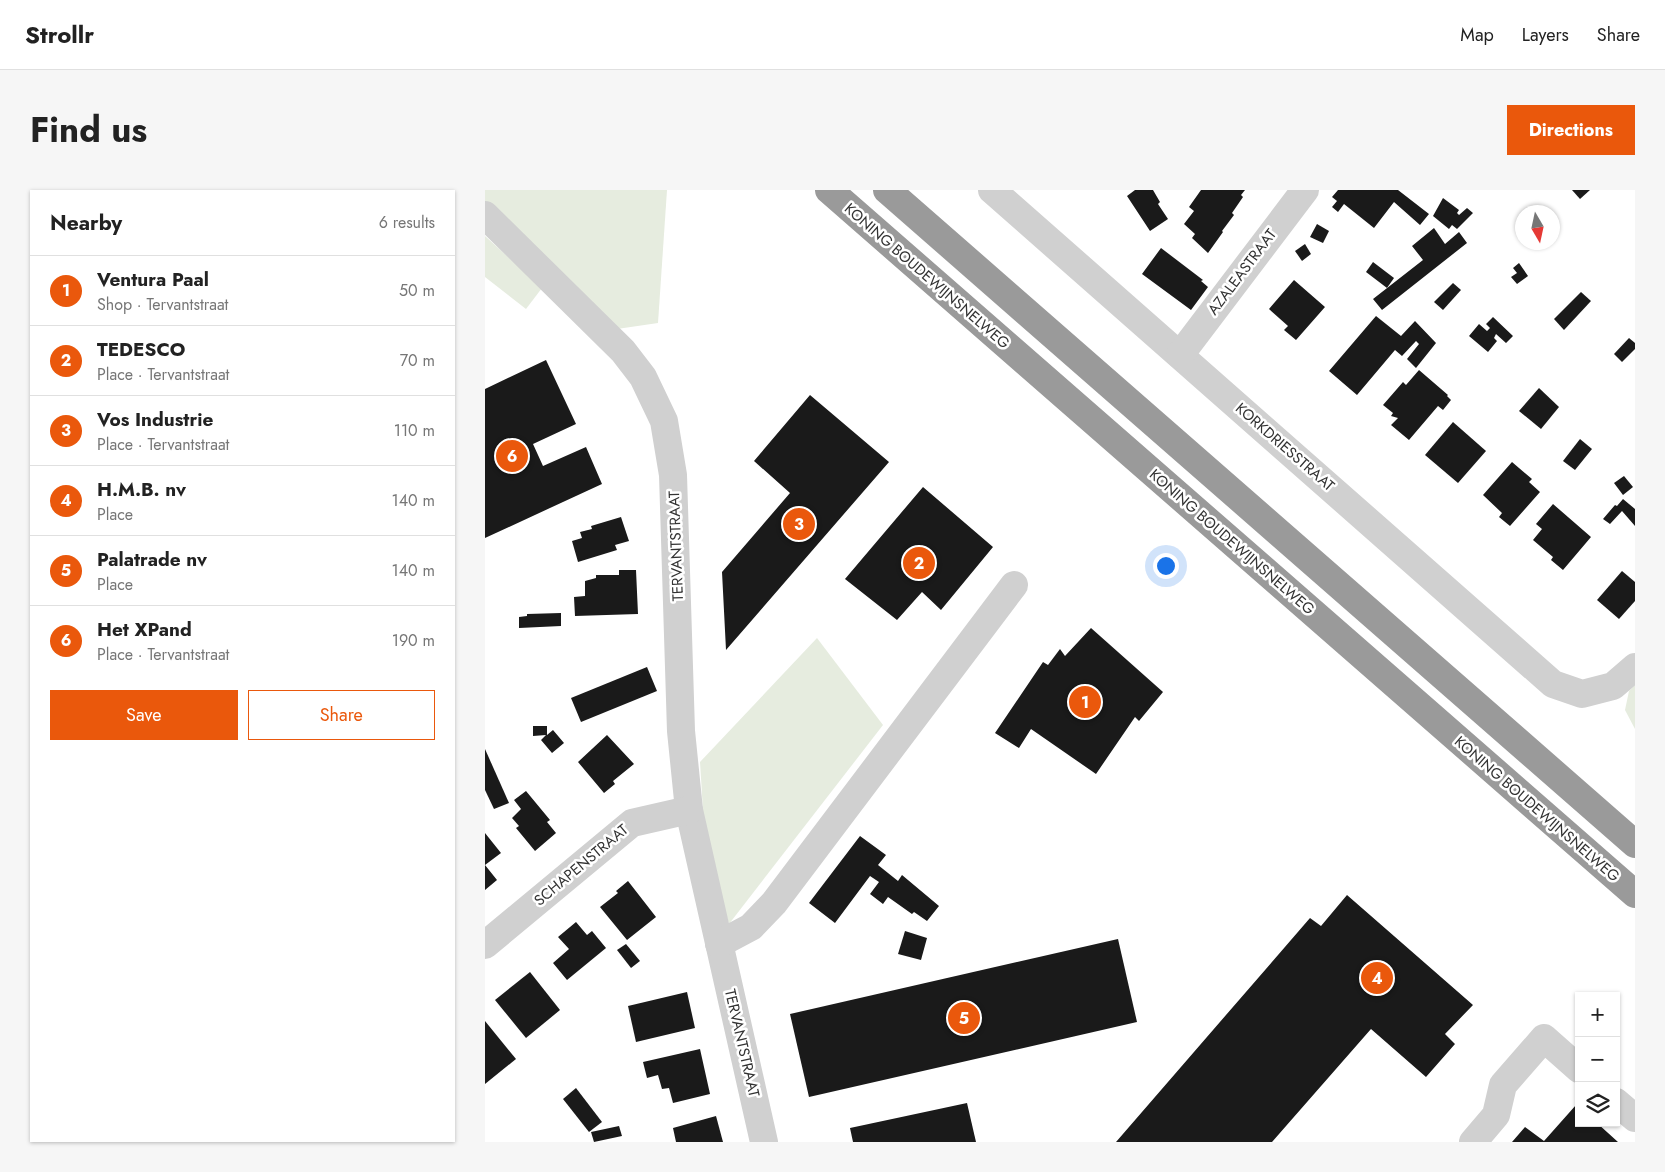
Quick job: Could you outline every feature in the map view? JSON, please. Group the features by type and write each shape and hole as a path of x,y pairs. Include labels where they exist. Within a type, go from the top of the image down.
{"highway":[{"name":"KONING BOUDEWIJNSNELWEG","path":"829,190 1635,894"},
{"path":"887,190 1635,844"}],"street":[{"name":"KORKDRIESSTRAAT","path":"992,190 1553,684 1582,694 1613,686 1635,667"},
{"name":"AZALEASTRAAT","path":"1180,355 1305,190"},
{"name":"TERVANTSTRAAT","path":"485,215 623,351 643,377 665,421 673,475 681,731 689,810 764,1142"},
{"path":"719,944 751,927 774,903 1014,585"},
{"name":"SCHAPENSTRAAT","path":"485,944 632,823 689,810"},
{"path":"1473,1142 1496,1115 1503,1085 1544,1038 1575,1065"},
{"path":"1620,1105 1635,1118"}],"shaded area":[{"path":"485,190 667,190 658,323 617,329 485,204"},
{"path":"485,236 542,288 526,309 485,277"},
{"path":"817,638 883,725 729,924 717,885 704,827 700,762"},
{"path":"1635,685 1635,729 1625,710 1629,691"}],"building":[{"path":"1135,190 1153,190 1160,202 1158,204 1168,219 1150,231 1127,196"},
{"path":"1201,190 1245,190 1241,195 1243,197 1232,213 1234,215 1208,253 1192,238 1195,234 1184,224 1194,211 1189,207"},
{"path":"1338,190 1398,190 1429,214 1420,225 1394,202 1374,228 1344,204 1338,212 1332,207 1337,201 1332,197"},
{"path":"1572,190 1590,190 1580,199"},
{"path":"1443,198 1459,210 1457,213 1459,215 1467,208 1473,213 1457,229 1452,225 1449,229 1433,216"},
{"path":"1317,224 1329,231 1323,243 1310,237"},
{"path":"1434,228 1445,244 1459,232 1467,243 1382,310 1373,299 1423,260 1412,246"},
{"path":"1305,244 1311,254 1302,261 1295,251"},
{"path":"1161,248 1203,280 1201,281 1208,287 1191,310 1142,274"},
{"path":"1373,262 1394,278 1387,288 1366,272"},
{"path":"1519,263 1528,276 1517,284 1511,277 1517,273 1513,268"},
{"path":"1294,280 1325,307 1296,340 1284,330 1288,326 1269,309"},
{"path":"1453,283 1461,290 1443,310 1434,302"},
{"path":"1581,292 1591,301 1564,330 1554,319"},
{"path":"1376,316 1401,336 1415,321 1436,343 1416,368 1407,359 1419,344 1416,341 1402,356 1395,350 1357,395 1329,371"},
{"path":"1493,317 1513,336 1506,343 1496,334 1494,338 1497,341 1488,352 1469,336 1479,324 1487,331 1490,328 1486,324"},
{"path":"1629,338 1635,343 1635,349 1622,362 1614,354"},
{"path":"546,360 576,424 533,444 543,466 586,447 602,484 485,538 485,389"},
{"path":"1419,370 1448,395 1451,400 1443,410 1438,406 1409,440 1391,425 1398,418 1391,416 1393,413 1383,405 1403,382 1406,385"},
{"path":"1539,388 1559,407 1541,429 1519,411"},
{"path":"810,395 889,462 726,650 722,572 790,493 754,461"},
{"path":"1453,422 1486,451 1458,483 1425,455"},
{"path":"1580,439 1592,449 1575,470 1563,461"},
{"path":"1512,462 1532,479 1529,482 1540,492 1510,526 1499,517 1502,513 1483,495"},
{"path":"1624,476 1633,487 1623,495 1614,483"},
{"path":"923,487 993,547 941,610 922,592 897,620 845,579"},
{"path":"1623,499 1635,509 1635,526 1622,511 1610,524 1603,519"},
{"path":"1553,504 1591,537 1563,570 1551,560 1553,557 1533,540 1542,529 1536,524"},
{"path":"621,517 629,541 615,545 617,550 578,562 572,541 582,538 580,532 592,529 591,526"},
{"path":"619,570 636,570 638,614 575,616 574,597 585,596 585,581 596,578 596,575 619,575"},
{"path":"1622,571 1635,582 1635,601 1619,619 1597,600"},
{"path":"561,613 561,626 519,628 519,617 527,616 527,614"},
{"path":"1091,628 1163,692 1139,721 1135,717 1096,774 1031,729 1019,748 995,733 1043,662 1048,665 1060,649 1065,656"},
{"path":"647,667 657,691 581,722 571,698"},
{"path":"533,726 547,726 547,735 553,730 564,743 552,753 541,740 546,735 533,736"},
{"path":"607,735 634,764 613,781 615,784 604,793 578,762"},
{"path":"485,749 509,803 494,809 485,790"},
{"path":"526,791 550,820 547,822 556,833 535,851 516,828 519,826 512,818 521,809 514,800"},
{"path":"485,833 501,853 485,865"},
{"path":"860,836 886,855 878,865 898,881 902,875 939,906 927,921 914,912 912,914 888,897 883,904 870,894 879,882 870,876 835,923 809,903"},
{"path":"485,865 497,880 485,890"},
{"path":"628,881 656,917 627,940 600,907 618,893 616,891"},
{"path":"1347,895 1473,1005 1445,1034 1455,1044 1426,1077 1371,1029 1272,1142 1116,1142 1310,918 1321,926"},
{"path":"576,922 587,935 592,931 606,948 567,980 553,963 569,949 558,937"},
{"path":"905,931 927,938 921,960 898,954"},
{"path":"1118,939 1137,1022 809,1097 790,1014"},
{"path":"626,944 640,961 631,968 617,950"},
{"path":"530,972 560,1010 526,1038 495,1000"},
{"path":"687,992 695,1028 636,1042 628,1006"},
{"path":"485,1021 516,1059 485,1084"},
{"path":"700,1049 710,1094 673,1103 669,1088 662,1089 658,1075 647,1078 643,1062"},
{"path":"576,1088 602,1122 589,1132 563,1099"},
{"path":"967,1103 976,1142 853,1142 850,1128"},
{"path":"1575,1106 1575,1127 1601,1127 1618,1142 1512,1142 1525,1127 1544,1141"},
{"path":"716,1116 723,1142 676,1142 673,1128"},
{"path":"619,1126 622,1136 594,1142 591,1132"}],"place":[{"name":"Het XPand","path":"512,456"},
{"name":"Vos Industrie","path":"799,524"},
{"name":"TEDESCO","path":"919,563"},
{"name":"Ventura Paal","path":"1085,702"},
{"name":"H.M.B. nv","path":"1377,978"},
{"name":"Palatrade nv","path":"964,1018"}]}
